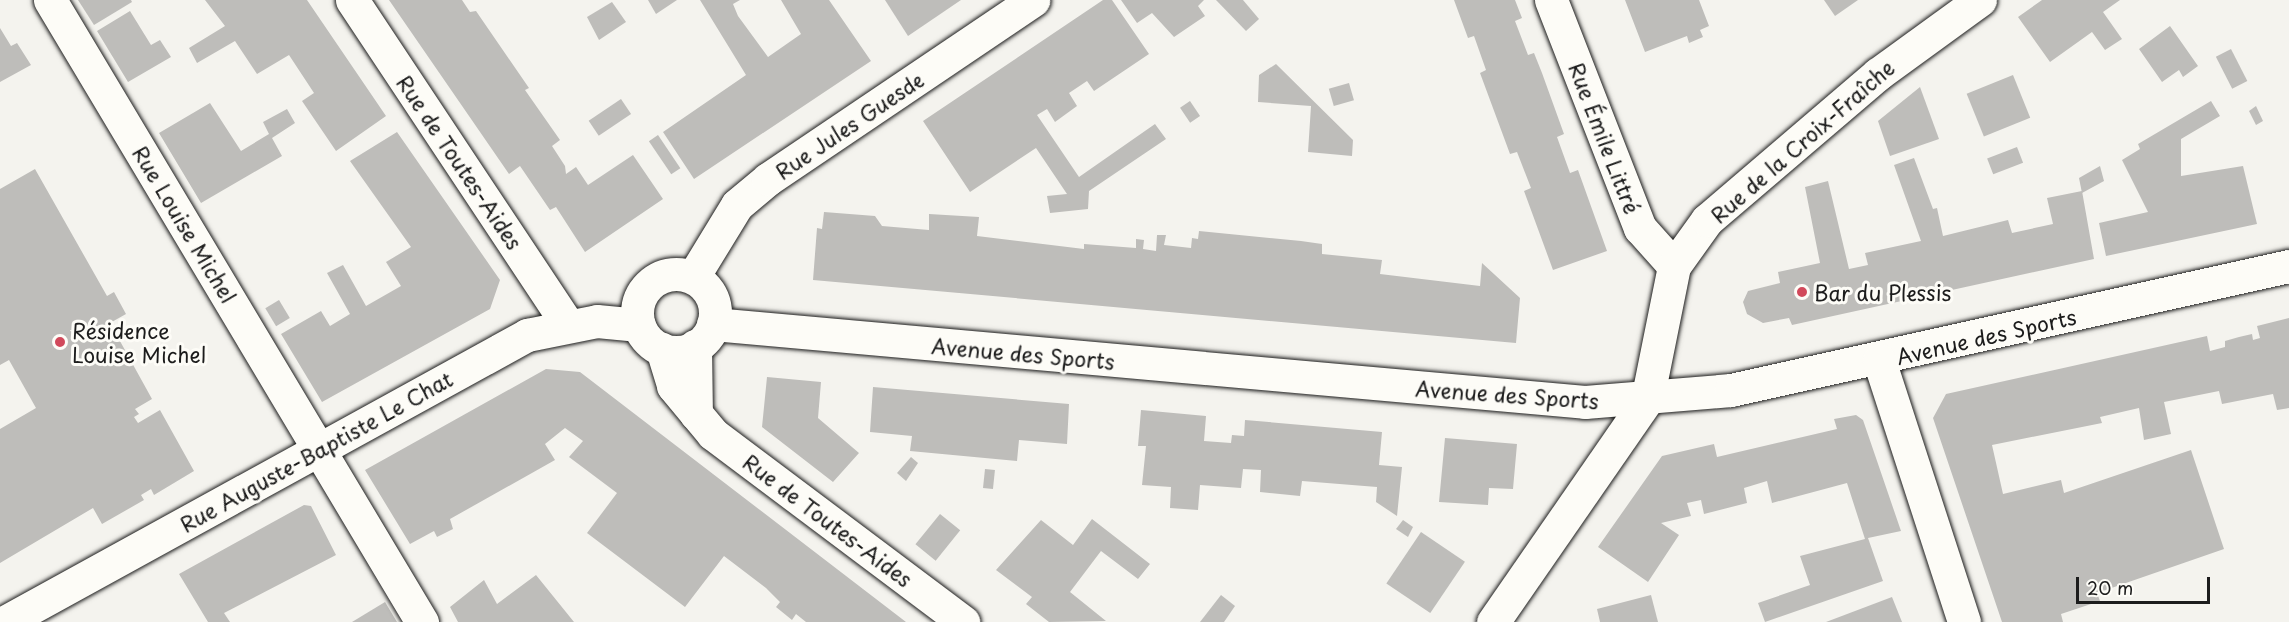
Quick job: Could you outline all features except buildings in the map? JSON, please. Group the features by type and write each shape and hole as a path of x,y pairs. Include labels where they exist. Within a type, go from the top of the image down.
{"street":[{"name":"Rue Louise Michel","path":"50,0 321,448 422,622"},
{"name":"Rue de Toutes-Aides","path":"352,0 567,325"},
{"name":"Rue Jules Guesde","path":"693,277 737,205 768,179 1033,0"},
{"name":"Rue Émile Littré","path":"1551,0 1640,228 1674,266"},
{"name":"Rue de la Croix-Fraîche","path":"1493,622 1647,400 1674,266 1707,220 1878,74 1980,0"},
{"name":"Avenue des Sports","path":"704,335 1573,401 1647,400 1731,390 1879,360 2289,266"},
{"path":"696,414 704,335 711,297 693,277 667,275 655,280 640,300 639,325 648,340 663,349 685,351 704,335"},
{"name":"Rue Auguste-Baptiste Le Chat","path":"5,622 527,334 597,321 639,325"},
{"name":"Rue de Toutes-Aides","path":"663,349 673,386 713,434 963,622"},
{"path":"1879,360 1964,622"}],"place":[{"name":"Bar du Plessis","path":"1802,292"},
{"name":"Résidence Louise Michel","path":"60,342"}]}
